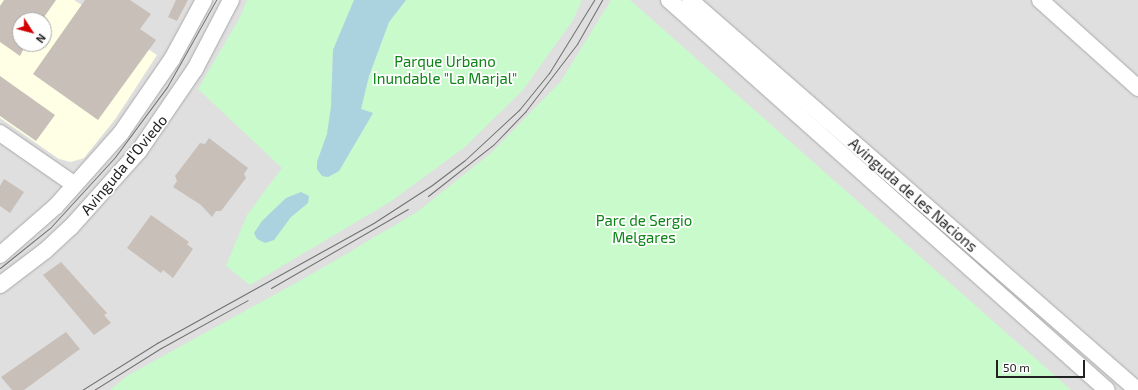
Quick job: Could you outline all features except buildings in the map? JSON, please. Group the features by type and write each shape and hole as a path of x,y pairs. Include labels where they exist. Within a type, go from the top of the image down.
{"street":[{"name":"Avinguda d'Oviedo","path":"0,255 25,235 75,185 121,133 150,93 204,0"},
{"name":"Avinguda d'Oviedo","path":"0,285 45,251 70,227 139,152 195,70 231,0"},
{"name":"Avinguda de les Nacions","path":"669,0 1107,390"},
{"name":"Avinguda de les Nacions","path":"690,0 1137,390"},
{"path":"1040,0 1138,88"},
{"path":"0,133 75,185"}],"shaded area":[{"path":"0,0 1138,0 1138,390 0,390"},
{"path":"0,0 74,0 157,55 116,118 84,158 71,162 59,159 0,118"}],"green space":[{"name":"Parque Urbano Inundable \"La Marjal\"","path":"247,0 354,0 333,50 331,107 327,134 317,162 317,170 322,175 328,177 339,171 373,113 361,109 369,76 389,22 406,0 582,0 573,20 523,90 465,147 390,202 250,285 226,266 247,215 282,168 198,89 239,19","holes":["286,198 308,203 291,217 274,240"]},
{"name":"Parc de Sergio Melgares","path":"611,0 630,0 1071,390 110,390 127,376 319,270 417,212 491,153 561,81"}],"water":[{"path":"354,0 406,0 389,22 369,76 361,109 373,113 339,171 328,177 322,176 317,169 317,162 327,134 331,107 333,50"},
{"path":"301,192 309,196 308,203 291,217 274,240 265,243 257,239 254,233 262,221 286,198"}],"tram line":[{"path":"0,268 50,228 115,157 167,87 216,0"},
{"path":"82,390 157,343 375,222 432,185 465,160 519,110 549,73 594,0"},
{"path":"428,196 494,144 525,112 577,44 602,0"},
{"path":"271,288 408,209"},
{"path":"94,390 161,348 248,300"}]}
